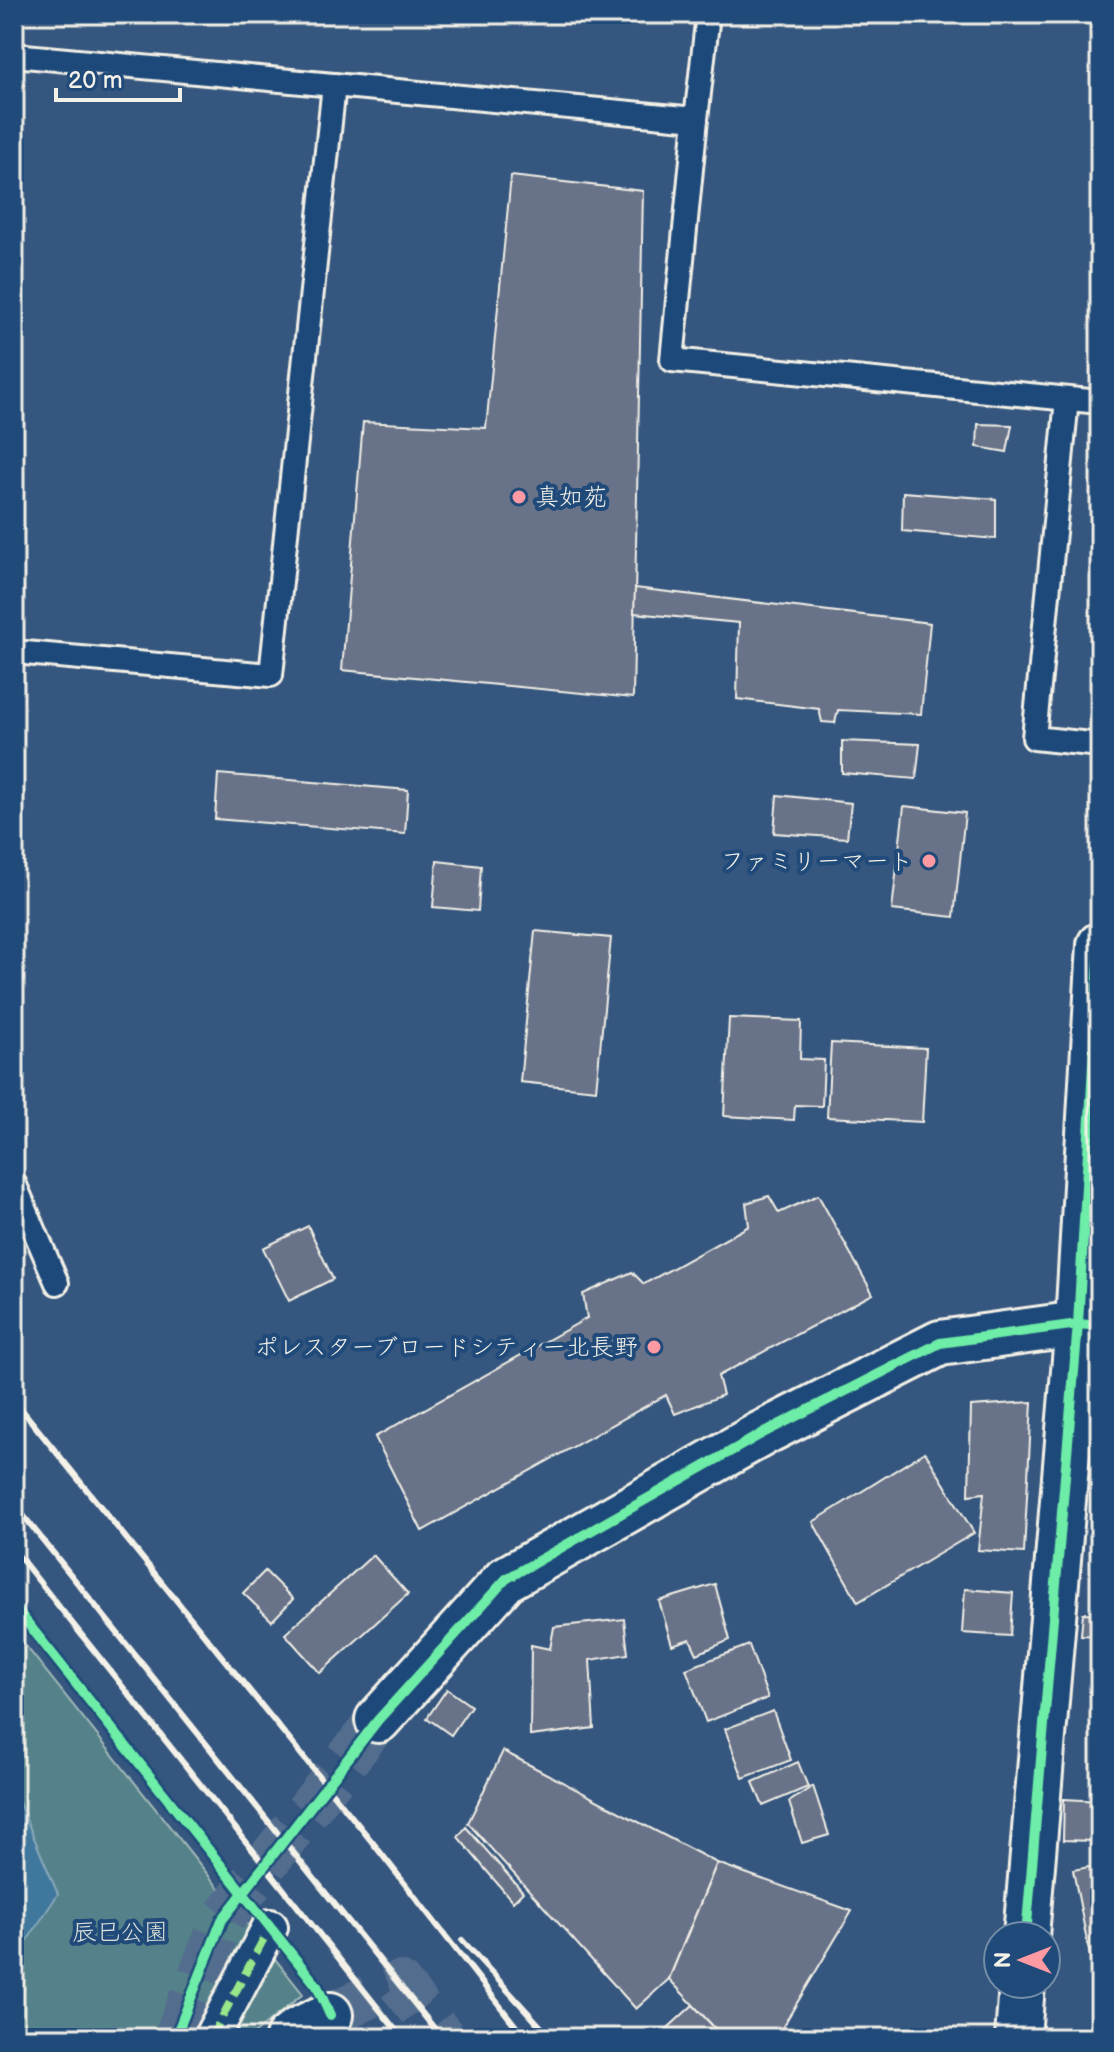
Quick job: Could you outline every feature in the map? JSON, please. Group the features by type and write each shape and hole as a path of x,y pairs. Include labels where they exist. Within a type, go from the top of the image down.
{"street":[{"path":"1028,1920 1089,1325 1100,945"},
{"path":"378,1720 506,1579 736,1448 940,1343 1089,1325"},
{"path":"211,2038 270,1927"},
{"path":"1018,2038 1021,2000"},
{"path":"288,2038 330,2015"}],"lane":[{"path":"708,14 672,360 1100,402"},
{"path":"14,55 696,119"},
{"path":"14,652 271,675 334,85"},
{"path":"1067,399 1034,738 1100,745"},
{"path":"14,1183 57,1283"}],"green space":[{"name":"辰巳公園","path":"14,1631 303,1994 249,2038 14,2038"}],"water":[{"path":"14,1791 58,1894 14,1966"}],"building":[{"path":"511,176 643,191 633,698 342,670 363,422 486,428"},
{"path":"978,424 1012,425 1007,452 977,447"},
{"path":"903,492 996,499 996,539 902,531"},
{"path":"635,588 930,623 921,714 838,710 835,723 822,722 819,709 737,699 739,623 634,613"},
{"path":"842,741 920,744 916,779 842,773"},
{"path":"218,774 408,790 405,834 215,819"},
{"path":"777,795 851,803 847,838 774,833"},
{"name":"ファミリーマート","path":"904,806 965,813 954,917 892,910"},
{"path":"437,861 481,866 478,911 433,907"},
{"path":"535,931 611,938 596,1090 520,1082"},
{"path":"729,1018 801,1021 800,1059 824,1060 822,1106 795,1105 794,1120 724,1116"},
{"path":"831,1043 926,1048 922,1122 827,1117"},
{"name":"ポレスターブロードシティー北長野","path":"818,1195 873,1294 718,1376 723,1395 675,1414 666,1395 422,1531 375,1437 587,1318 583,1294 632,1272 644,1284 749,1226 746,1203 769,1196 779,1213"},
{"path":"308,1226 333,1279 289,1301 263,1248"},
{"path":"1032,1402 1024,1553 978,1550 984,1493 969,1495 971,1406"},
{"path":"925,1452 974,1533 858,1602 813,1522"},
{"path":"373,1555 408,1594 320,1673 285,1634"},
{"path":"265,1571 293,1599 272,1621 243,1593"},
{"path":"715,1584 730,1640 697,1654 690,1639 672,1645 659,1601"},
{"path":"965,1589 1013,1593 1010,1636 962,1633"},
{"path":"1083,1613 1100,1614 1100,1636 1081,1635"},
{"path":"624,1619 628,1654 590,1660 594,1728 530,1736 531,1645 550,1649 554,1627"},
{"path":"749,1645 768,1698 706,1722 686,1669"},
{"path":"1092,1647 1100,1647 1100,1691 1092,1691"},
{"path":"447,1689 471,1706 451,1735 427,1718"},
{"path":"773,1711 791,1760 743,1778 725,1729"},
{"path":"503,1751 717,1863 669,1979 636,2009 468,1823"},
{"path":"798,1762 808,1787 763,1806 753,1782"},
{"path":"813,1786 829,1835 802,1843 789,1802"},
{"path":"1064,1799 1100,1801 1100,1858 1094,1858 1094,1841 1063,1840"},
{"path":"466,1827 523,1892 513,1902 458,1837"},
{"path":"717,1863 852,1911 776,2038 724,2038 669,1979"},
{"path":"1100,1865 1100,1954 1090,1956 1073,1870"},
{"path":"693,2005 724,2038 657,2038"}],"tunnel":[{"path":"175,2038 222,1920 378,1720"},
{"path":"330,2015 399,1983 444,2038"}],"railway":[{"path":"14,1400 373,1843 525,2038"},
{"path":"14,1504 442,2038"},
{"path":"14,1550 402,2038"},
{"path":"462,1940 551,2038"}],"marked path":[{"path":"211,2038 270,1927"}],"cycle path":[{"path":"175,2038 222,1920 378,1720 506,1579 763,1433 940,1343 1078,1324 1100,945"},
{"path":"1027,1920 1078,1324 1100,1326"},
{"path":"14,1606 317,1986 330,2015"}],"place":[{"name":"真如苑","path":"519,497"},
{"name":"ファミリーマート","path":"929,861"},
{"name":"ポレスターブロードシティー北長野","path":"654,1347"}]}
